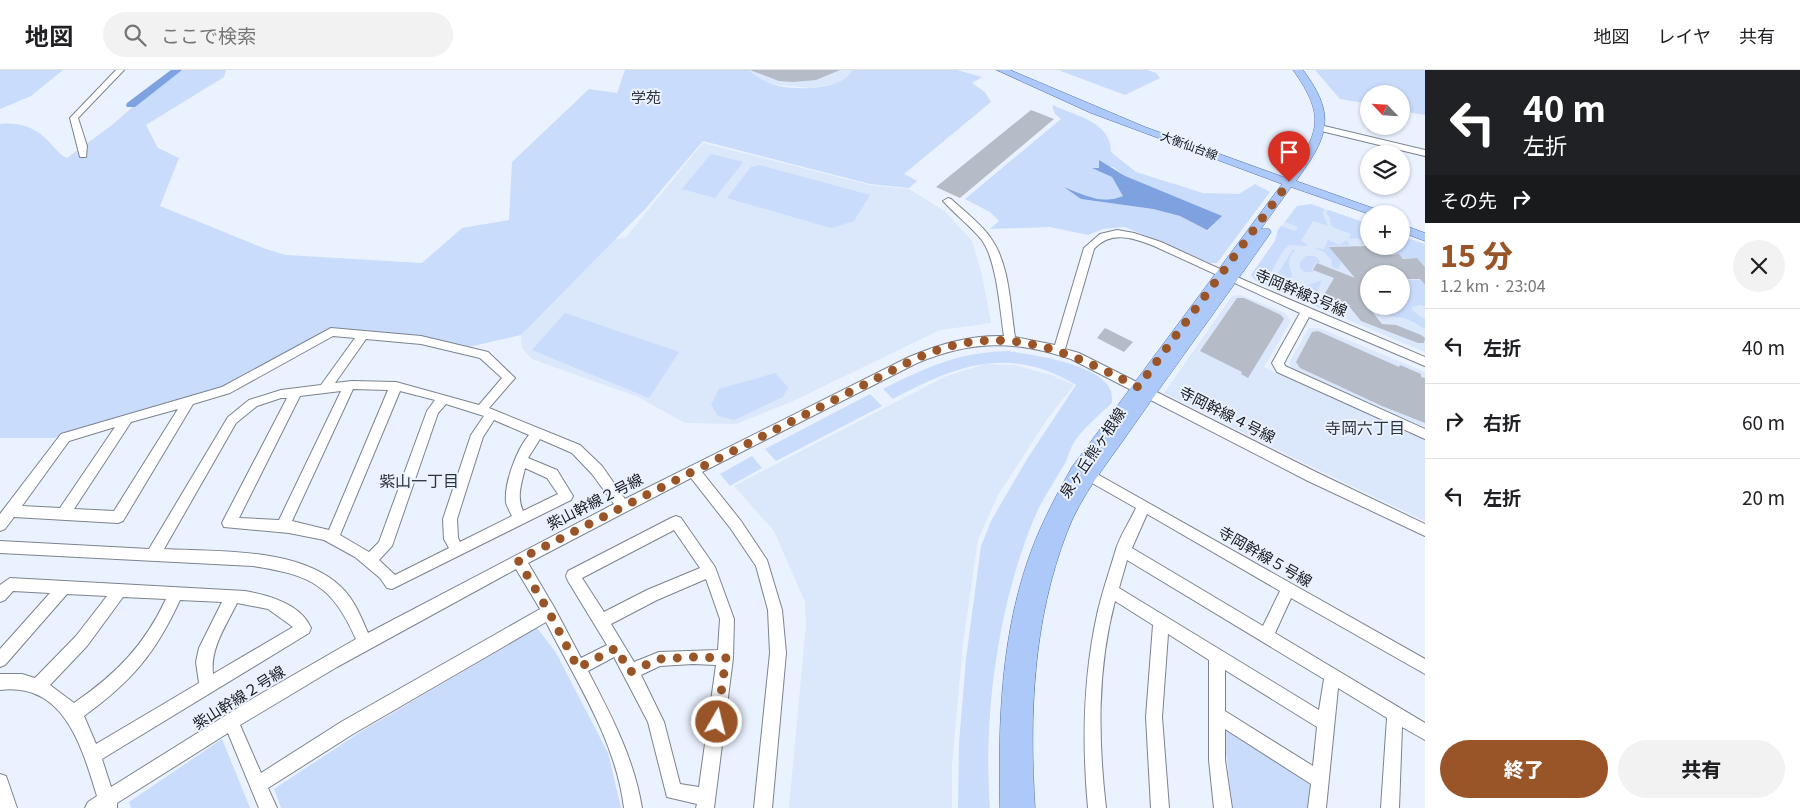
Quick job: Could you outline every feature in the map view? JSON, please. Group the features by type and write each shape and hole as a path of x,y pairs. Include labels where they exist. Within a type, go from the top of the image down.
{"main road":[{"name":"泉ヶ丘熊ヶ根線","path":"1010,808 1008,767 1010,701 1017,636 1026,592 1050,524 1064,493 1077,471 1143,390 1292,186 1328,143 1316,99 1308,82 1298,70"},
{"name":"泉ヶ丘熊ヶ根線","path":"1306,70 1320,89 1330,114 1325,129"},
{"name":"大衡仙台線","path":"1000,71 1122,122 1360,213"},
{"name":"大衡仙台線","path":"1292,186 1360,208"},
{"path":"1410,224 1425,229"},
{"path":"1410,231 1425,237"},
{"name":"泉ヶ丘熊ヶ根線","path":"1025,808 1022,745 1024,698 1035,613 1060,530 1090,475 1143,390"}],"street":[{"path":"84,155 74,118 120,70"},
{"path":"1325,129 1425,153"},
{"path":"948,201 986,238 991,246 1002,288 1010,340"},
{"name":"寺岡幹線3号線","path":"1059,350 1089,248 1096,239 1106,234 1119,233 1148,241 1306,312 1425,362"},
{"path":"1306,312 1278,364 1282,369 1425,434"},
{"path":"0,525 66,437 226,390 331,332 421,340 484,356 509,378 486,412 450,519 451,539 458,551"},
{"path":"324,389 363,334"},
{"name":"紫山幹線２号線","path":"104,805 231,722 365,642 622,506 938,348 976,340 1010,340 1059,350 1093,364 1143,390"},
{"path":"283,525 349,386"},
{"path":"153,554 232,420 253,403 281,394 349,386 396,386 444,398 486,412 576,449 597,470 622,506"},
{"path":"332,538 396,386"},
{"name":"寺岡幹線４号線","path":"1143,390 1301,471 1425,530"},
{"path":"296,392 229,523 283,525 324,534 362,551 392,583 566,496 552,474 521,460"},
{"path":"370,560 385,546 433,411 444,398"},
{"path":"10,511 118,517 189,400"},
{"path":"63,514 127,419"},
{"path":"520,518 513,504 513,491 521,460 528,444 538,433"},
{"path":"693,470 736,525 762,564 775,610 778,653 763,808"},
{"name":"寺岡幹線５号線","path":"1090,475 1425,667"},
{"path":"1097,808 1092,756 1096,665 1111,591 1123,550 1129,532 1144,506"},
{"path":"676,522 710,571 727,619 726,658 705,802 673,792 663,746 653,714 573,576 676,522"},
{"path":"0,547 253,560 292,566 331,586 349,609 365,642"},
{"path":"1123,550 1425,732"},
{"path":"518,560 549,612 602,711 618,750 632,793 633,808"},
{"path":"600,622 652,595 710,571"},
{"path":"0,595 10,584 233,596 263,600 288,612 304,628 91,756"},
{"path":"0,660 64,587"},
{"path":"1266,635 1288,589"},
{"path":"38,686 68,658 92,630 120,590"},
{"path":"1111,591 1160,623 1325,723"},
{"path":"73,714 112,686 133,665 150,644 176,593"},
{"path":"207,686 204,662 207,648 233,596"},
{"path":"258,785 348,728 549,612"},
{"path":"1160,623 1154,717 1160,808"},
{"path":"578,668 616,648"},
{"path":"630,672 659,659 726,658"},
{"path":"1217,658 1217,760 1224,808"},
{"path":"1317,808 1325,723 1332,675"},
{"path":"0,682 8,680 38,686 68,708 78,721 91,756 104,805"},
{"path":"1217,715 1320,780"},
{"path":"1390,808 1395,715"},
{"path":"231,722 268,808"},
{"path":"0,782 8,808"}],"shaded area":[{"path":"0,70 63,70 31,96 0,109"},
{"path":"175,70 226,70 224,77 146,125 158,148 179,158 160,206 266,249 286,255 422,263 462,228 509,220 512,162 589,89 617,93 625,70 749,70 773,85 812,88 837,83 847,77 852,70 957,70 982,77 972,83 985,92 991,102 904,174 917,181 909,188 870,184 703,141 646,208 521,335 468,347 377,331 330,329 223,387 54,438 0,438 0,124 18,124 35,130 60,154 67,158 112,125"},
{"path":"749,70 852,70 849,76 839,83 810,88 772,84"},
{"path":"1058,70 1147,70 1156,73 1160,78 1125,95"},
{"path":"1315,70 1425,70 1425,115 1410,112 1410,85 1360,85 1360,102 1340,99"},
{"path":"1052,105 1081,116 1099,127 1110,142 1111,152 1136,172 1203,193 1239,194 1255,184 1270,192 1217,263 1210,263 1125,227 1103,229 1088,235 1050,227 990,229 999,221 990,212 965,199 1061,119 1055,114","holes":["1113,167 1207,230 1180,216 1153,209 1081,199 1067,188 1095,198 1116,198 1124,196 1112,177 1094,168"]},
{"path":"703,143 870,185 909,189 946,212 972,241 982,275 991,323 940,330 791,402 736,424 685,423 638,397 532,359 522,348 521,335 606,241 626,237"},
{"path":"711,154 743,162 715,198 682,189"},
{"path":"759,165 870,195 854,221 831,228 727,198 751,167"},
{"path":"1311,204 1360,221 1360,255 1410,255 1410,239 1425,244 1425,352 1256,281 1251,275 1275,241 1278,230 1297,206"},
{"path":"1311,204 1324,209 1323,214 1328,226 1313,221 1301,241 1307,244 1306,246 1289,245 1283,251 1270,274 1276,277 1293,249 1295,250 1290,257 1289,264 1292,276 1285,293 1256,281 1251,275 1275,241 1278,230 1281,226 1295,231 1298,227 1285,222 1297,206"},
{"path":"1328,210 1360,221 1360,240 1358,238 1349,239 1351,234 1333,227 1330,218 1326,214"},
{"path":"1410,239 1425,244 1425,266 1417,258 1403,258 1400,255 1410,255"},
{"path":"1328,240 1340,245 1346,240 1350,245 1329,246 1341,262 1338,269 1331,266 1332,260 1324,252 1313,248 1324,249"},
{"path":"1306,256 1315,256 1320,261 1320,263 1316,262 1312,272 1305,272 1300,268 1300,262"},
{"path":"1322,280 1316,294 1323,301 1321,305 1333,311 1332,313 1300,299 1306,286"},
{"path":"1410,280 1419,280 1425,285 1425,306 1412,307 1412,310 1422,318 1425,318 1425,329 1407,319 1387,315 1410,315"},
{"path":"1241,295 1285,313 1291,321 1264,367 1425,440 1425,521 1164,393 1232,296"},
{"path":"565,313 679,352 649,398 532,350"},
{"path":"1309,328 1319,328 1425,372 1425,428 1292,368 1289,363"},
{"path":"1008,351 1066,362 1094,374 1105,382 1111,391 1112,403 1077,438 1033,521 1011,589 1002,625 996,662 989,736 988,773 990,808 958,808 959,743 966,659 981,546 991,521 1027,459 1076,385 1052,373 1028,366 1006,363 983,364 961,369 916,387 893,399 883,389 943,362 990,352"},
{"path":"985,364 1014,365 1051,375 1074,385 1046,421 998,495 978,540 963,643 952,765 952,808 789,808 806,624 805,602 774,531 734,486 944,377"},
{"path":"775,373 788,387 783,397 734,420 718,416 711,405 719,389"},
{"path":"870,394 882,406 776,461 765,449"},
{"path":"752,456 762,468 730,486 720,474"},
{"path":"537,628 555,651 608,753 621,808 281,808 274,789 362,731"},
{"path":"1227,726 1311,777 1313,808 1233,808 1224,737 1224,728"},
{"path":"222,739 250,808 131,808 129,802"}],"water":[{"path":"1099,160 1125,176 1222,216 1207,230 1180,216 1153,209 1081,199 1064,187 1094,198 1108,200 1123,196 1112,177 1092,168 1099,168"}],"building":[{"path":"750,70 840,70 816,80 793,82 779,81"},
{"path":"1031,110 1054,119 960,198 936,187"},
{"path":"1360,246 1360,255 1400,255 1403,259 1417,258 1425,267 1425,285 1420,279 1410,279 1410,265 1360,265 1360,315 1375,315 1382,324 1396,325 1421,335 1425,338 1424,343 1418,343 1361,321 1345,301 1341,308 1321,300 1334,278 1313,270 1317,263 1355,278 1329,247"},
{"path":"1237,298 1244,298 1281,315 1284,319 1248,378 1241,374 1242,372 1200,351"},
{"path":"1105,328 1133,342 1124,352 1097,338"},
{"path":"1318,331 1399,367 1400,365 1421,374 1421,377 1425,378 1425,423 1382,406 1300,368 1296,362 1312,332"}],"waterway":[{"path":"131,105 177,70"}],"district":[{"name":"学苑","path":"646,98"},
{"name":"寺岡六丁目","path":"1365,428"},
{"name":"紫山一丁目","path":"419,481"}],"route":[{"path":"717,722 726,658 676,657 659,659 630,672 616,648 578,668 549,612 518,560 938,348 976,340 1010,340 1044,346 1075,356 1138,387 1289,182"}]}
